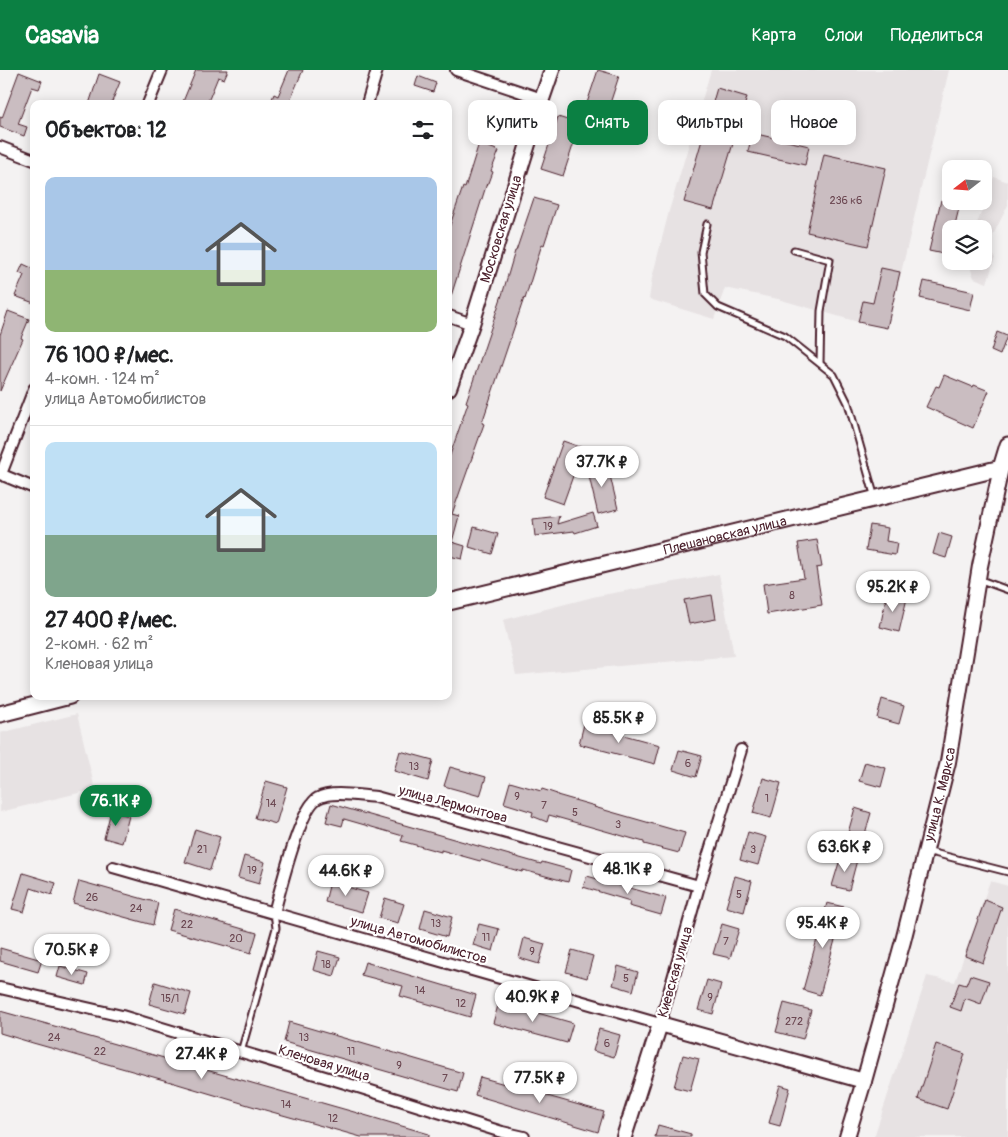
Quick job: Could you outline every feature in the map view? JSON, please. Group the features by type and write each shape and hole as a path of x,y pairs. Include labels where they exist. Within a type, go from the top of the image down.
{"main road":[{"name":"улица К. Маркса","path":"1001,468 1007,449"},
{"name":"Плешановская улица","path":"452,601 1001,468"},
{"path":"0,714 54,700"}],"street":[{"path":"150,100 162,70"},
{"path":"368,100 378,70"},
{"path":"456,70 542,98"},
{"name":"Московская улица","path":"452,380 472,324 552,70"},
{"path":"0,147 30,158"},
{"path":"452,317 472,324"},
{"path":"30,399 0,474 30,486"},
{"name":"улица К. Маркса","path":"847,1137 903,941 948,762 978,579 1001,468"},
{"name":"Киевская улица","path":"624,1137 660,1024 699,886 741,750"},
{"name":"улица Лермонтова","path":"274,913 298,832 310,805 317,798 331,794 376,797 699,886"},
{"name":"улица Автомобилистов","path":"113,867 660,1024"},
{"name":"Кленовая улица","path":"0,988 122,1016 502,1132 524,1137"},
{"path":"660,1024 864,1082"}],"lane":[{"path":"707,224 701,252 705,294 718,307 785,336 834,375 848,403 875,498"},
{"path":"794,250 830,260 821,311 820,363"},
{"path":"978,579 1008,590"},
{"path":"926,851 1008,872"},
{"path":"241,1052 276,928 274,913"}],"shaded area":[{"path":"711,70 949,70 888,328 858,322 778,299 725,288 714,319 649,299 652,278 669,211 689,145 761,145 761,100 702,100"},
{"path":"994,177 1008,182 1008,205 992,237 992,220 978,220 982,210 992,210 992,182"},
{"path":"992,255 995,258 992,267"},
{"path":"971,270 991,270 987,283 974,278"},
{"path":"719,574 734,656 516,675 503,620 597,596"},
{"path":"77,714 95,789 0,812 0,733"},
{"path":"990,881 1008,886 1008,1137 874,1137 927,976 955,982"}],"building":[{"path":"196,70 228,70 224,79 218,77 209,100 184,100"},
{"path":"289,70 303,70 290,100 272,100 274,94 278,96"},
{"path":"598,70 619,76 611,100 588,100"},
{"path":"19,72 42,81 39,89 32,87 18,124 27,127 24,136 0,127 0,117 2,118"},
{"path":"99,74 120,82 113,100 90,100"},
{"path":"418,76 436,83 433,92 415,86"},
{"path":"717,88 747,97 746,100 714,100"},
{"path":"558,117 567,120 567,145 573,145 563,176 541,169 549,145 557,145"},
{"path":"761,135 771,137 771,145 809,146 805,165 748,152 749,145 761,145"},
{"path":"478,145 484,145 499,151 452,293 452,219 463,187 465,188"},
{"path":"700,145 733,145 713,210 684,202"},
{"path":"824,154 886,168 868,246 807,232"},
{"path":"534,198 557,205 544,245 542,244 482,423 484,424 452,514 452,449"},
{"path":"942,200 942,210 959,210 956,220 942,220 942,254 929,251"},
{"path":"23,264 30,267 30,302 15,296 24,275 19,273"},
{"path":"881,268 900,272 887,328 858,322 863,301 873,303"},
{"path":"924,281 974,292 970,310 920,298"},
{"path":"8,311 29,319 21,338 23,339 0,391 0,335"},
{"path":"997,332 1007,336 1000,355 991,351"},
{"path":"944,375 973,387 974,385 989,391 973,428 926,407 936,386 939,387"},
{"path":"563,441 583,448 563,504 543,497"},
{"path":"607,463 618,509 598,514 587,468"},
{"path":"593,513 597,526 575,533 574,531 535,536 533,519 559,516 557,524"},
{"path":"452,514 459,516 452,542"},
{"path":"870,525 888,528 886,541 897,543 895,555 866,550"},
{"path":"474,527 498,534 492,554 469,547"},
{"path":"939,533 952,537 946,558 933,554"},
{"path":"817,540 822,567 816,568 822,605 767,614 763,584 804,578 798,543"},
{"path":"452,542 465,546 462,559 452,557"},
{"path":"887,594 907,598 899,632 880,627"},
{"path":"712,595 716,619 689,624 684,600"},
{"path":"882,699 904,706 899,724 877,718"},
{"path":"584,724 660,745 655,764 579,744"},
{"path":"679,750 702,756 696,777 673,770"},
{"path":"400,751 433,760 428,781 394,771"},
{"path":"865,762 886,768 881,787 859,781"},
{"path":"450,767 486,777 480,796 444,786"},
{"path":"763,778 781,783 771,818 753,813"},
{"path":"266,781 287,787 276,824 255,818"},
{"path":"510,782 541,791 542,789 594,807 685,833 679,853 549,815 547,822 532,816 533,812 504,803"},
{"path":"331,804 541,864 542,862 571,870 568,882 401,841 403,836 344,819 342,826 326,822"},
{"path":"855,808 871,813 862,844 846,840"},
{"path":"111,811 129,816 122,843 104,838"},
{"path":"195,829 220,837 210,870 185,862"},
{"path":"748,832 766,837 758,865 740,860"},
{"path":"244,856 265,862 259,884 238,878"},
{"path":"841,856 857,860 849,890 832,886"},
{"path":"23,873 56,883 52,895 31,888 24,912 12,909"},
{"path":"587,876 666,898 661,915 629,906 630,901 583,887"},
{"path":"735,876 752,881 744,912 726,907"},
{"path":"79,881 158,903 153,925 73,903"},
{"path":"330,882 368,893 362,912 325,902"},
{"path":"385,898 404,904 398,923 379,918"},
{"path":"985,900 1002,907 983,963 965,956"},
{"path":"827,903 844,907 820,995 803,990"},
{"path":"174,909 257,933 251,953 168,930"},
{"path":"425,909 452,917 447,937 420,929"},
{"path":"479,924 499,929 493,951 473,945"},
{"path":"722,924 739,929 730,958 713,954"},
{"path":"524,938 545,944 539,964 519,958"},
{"path":"0,948 42,960 38,972 0,961"},
{"path":"572,950 593,956 587,978 566,972"},
{"path":"318,951 340,957 334,976 313,970"},
{"path":"365,962 476,995 470,1017 400,996 403,986 361,975"},
{"path":"60,966 88,974 85,985 57,977"},
{"path":"618,966 638,972 633,991 613,985"},
{"path":"970,975 989,981 981,1004 965,998 961,1011 950,1007 959,983 966,985"},
{"path":"707,980 721,984 713,1014 698,1010"},
{"path":"155,982 191,993 185,1014 149,1004"},
{"path":"499,1002 573,1023 567,1043 493,1023"},
{"path":"784,1003 811,1010 803,1039 776,1032"},
{"path":"0,1011 429,1134 429,1137 361,1137 33,1043 0,1033"},
{"path":"289,1022 463,1073 458,1092 284,1042"},
{"path":"599,1029 620,1035 614,1057 593,1051"},
{"path":"936,1044 965,1054 947,1109 918,1099"},
{"path":"683,1055 699,1059 690,1091 674,1087"},
{"path":"480,1077 604,1112 598,1132 475,1095"},
{"path":"780,1085 790,1088 780,1126 769,1123"},
{"path":"658,1125 691,1134 691,1137 655,1137"}]}
